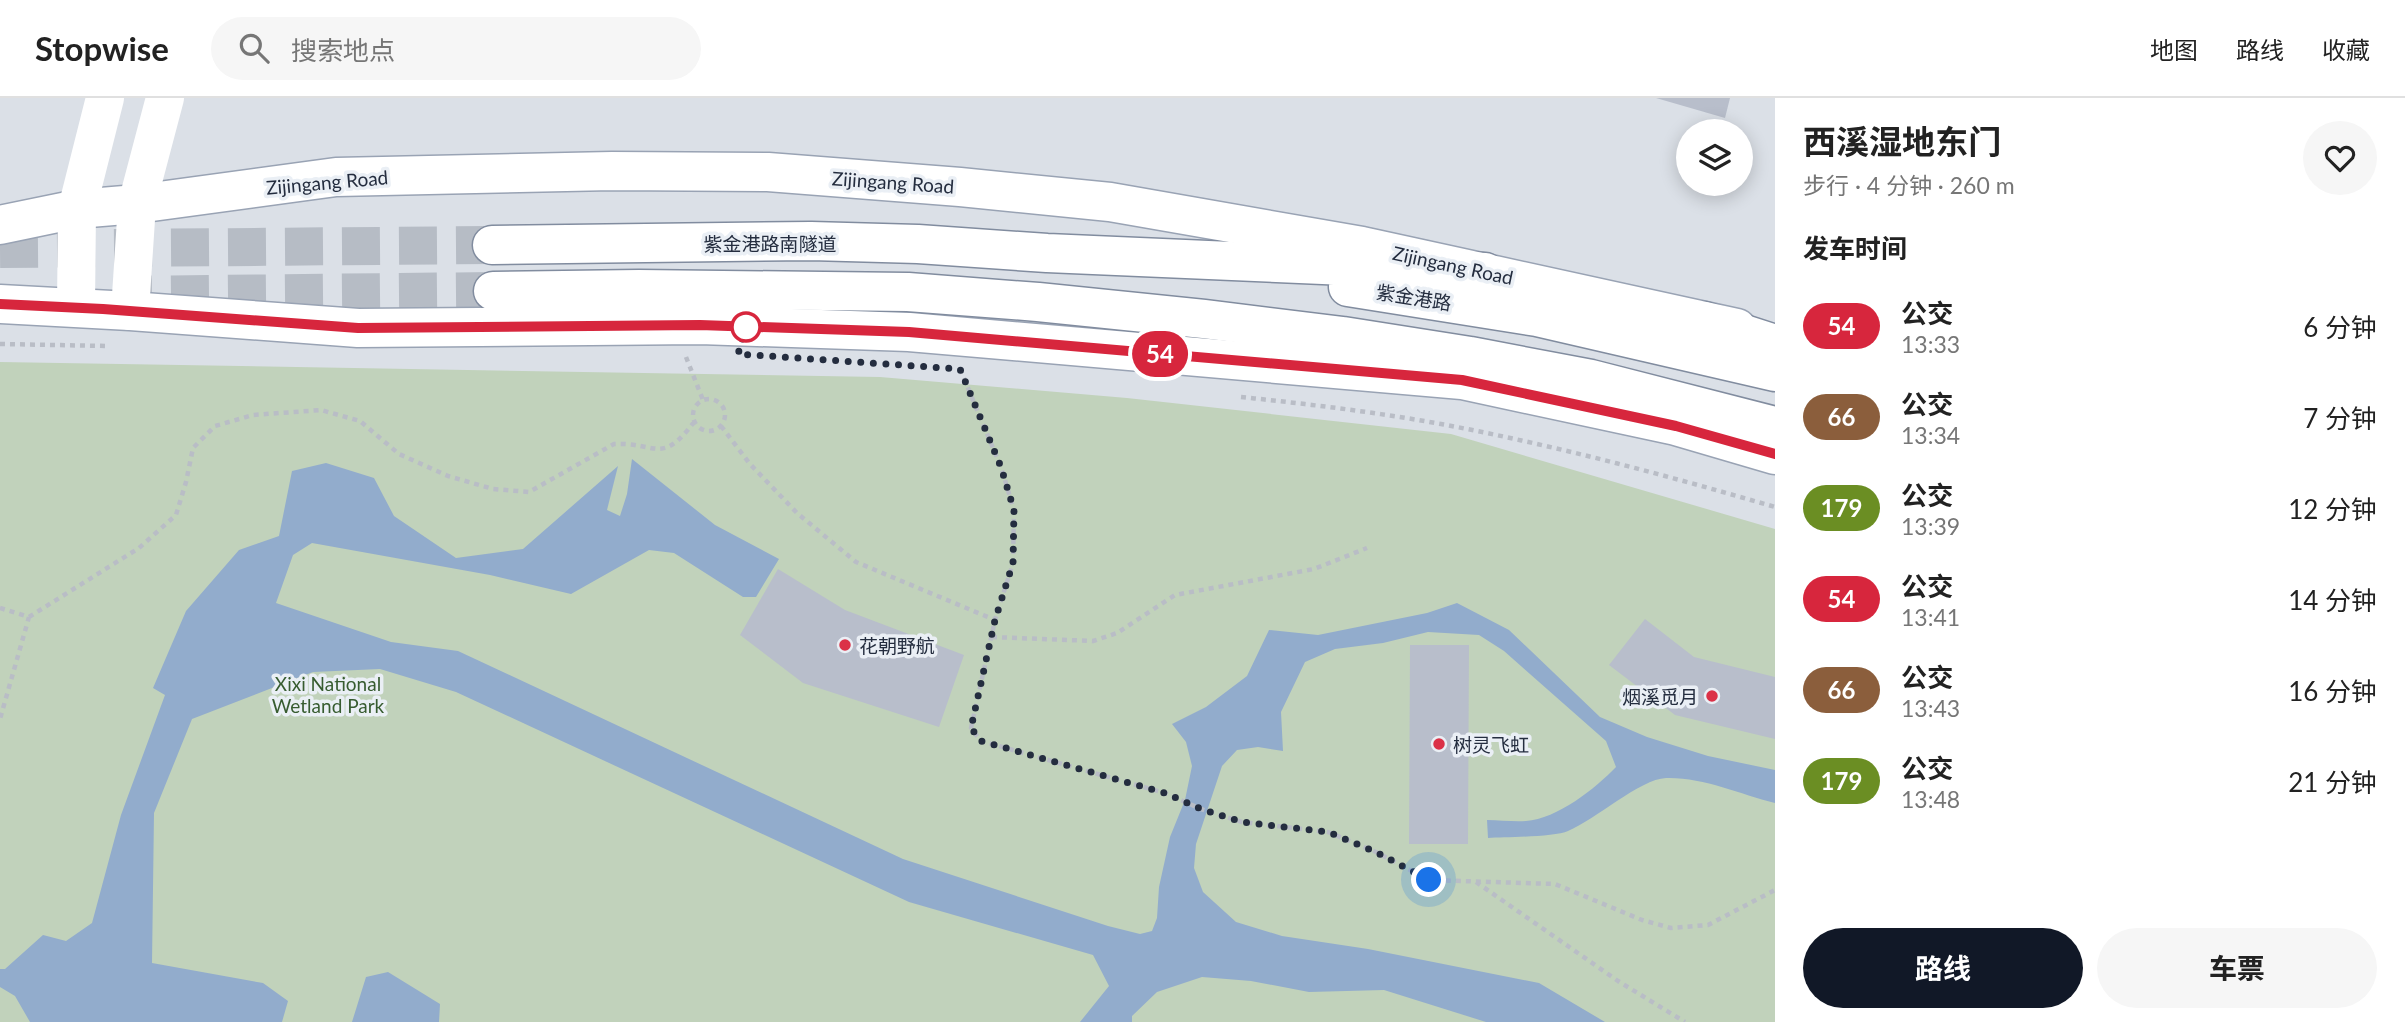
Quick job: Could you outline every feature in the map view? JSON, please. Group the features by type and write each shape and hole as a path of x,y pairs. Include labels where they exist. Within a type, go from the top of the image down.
{"main road":[{"path":"76,307 77,209 105,98"},
{"path":"130,311 137,204 165,98"},
{"name":"Zijingang Road","path":"0,225 77,209 137,204 336,177 612,171 768,172 1110,202 1362,246 1775,336"},
{"name":"紫金港路南隧道","path":"492,245 811,241 918,244 1047,253"},
{"path":"1047,253 1485,272"},
{"name":"紫金港路","path":"1047,253 1354,287 1537,317 1775,372"},
{"path":"493,291 639,289 894,292 1038,302 1315,332 1470,356 1591,379 1775,426"},
{"path":"1038,302 1462,380 1775,446"},
{"path":"0,304 358,328 700,325 909,332 1462,380"},
{"path":"1704,321 1775,344"},
{"path":"1676,426 1775,454"}],"path":[{"path":"0,345 111,346"},
{"path":"683,350 703,400"},
{"path":"946,368 973,370"},
{"path":"960,369 1001,467 1014,510 1013,563 995,620 971,728 981,741 1165,793 1201,809 1242,822 1328,832 1376,852 1429,880 1555,884 1642,920 1671,928 1708,925 1775,890"},
{"path":"1230,396 1311,404 1441,424 1662,474 1775,507"},
{"path":"0,719 29,617 139,548 176,515 193,448 215,426 253,415 321,410 360,421 399,454 448,476 493,489 529,492 614,444 629,443 649,449 668,449 681,440 694,422 695,407 703,400 714,400 723,406 725,416 721,426 707,431 694,422"},
{"path":"721,426 750,464 797,513 856,562 995,620"},
{"path":"992,637 1093,641 1117,633 1175,595 1314,569 1367,548"},
{"path":"0,608 29,617"},
{"path":"1475,882 1618,981 1685,1022"}],"green space":[{"name":"Xixi National Wetland Park","path":"0,362 880,377 1127,398 1451,434 1775,529 1775,1022 0,1022"}],"water":[{"path":"632,459 715,525 779,559 756,597 743,597 674,553 649,550 571,594 490,575 312,543 293,555 276,603 391,642 458,651 903,859 1140,934 1152,931 1157,918 1159,887 1170,837 1185,800 1192,766 1186,742 1172,724 1206,707 1247,676 1269,630 1318,635 1427,613 1457,603 1509,630 1600,717 1647,737 1708,756 1775,770 1775,803 1694,780 1666,778 1655,780 1631,792 1568,831 1542,836 1488,838 1487,820 1538,819 1563,809 1598,784 1616,767 1606,741 1504,651 1479,635 1428,632 1383,643 1335,649 1305,662 1281,712 1283,751 1258,747 1237,750 1222,766 1196,844 1194,868 1203,892 1236,922 1282,936 1368,949 1539,983 1605,1022 1486,1022 1384,990 1309,992 1251,981 1202,977 1157,992 1132,1016 1132,1022 1080,1022 1109,986 1093,955 909,902 456,692 380,669 313,672 192,719 154,813 152,963 263,983 288,1001 282,1022 30,1022 15,996 0,987 0,969 5,969 43,935 66,941 92,923 121,815 165,695 153,688 186,611 239,550 279,536 292,471 326,463 374,478 394,516 456,558 523,549 618,466 607,510 620,516 627,494"},
{"path":"388,972 440,1004 439,1022 352,1022 366,977"}],"building":[{"path":"1656,98 1730,98 1725,118"},
{"name":"花朝野航","path":"778,569 845,610 964,655 939,727 803,683 740,635"},
{"name":"烟溪觅月","path":"1645,619 1694,657 1775,677 1775,739 1675,715 1609,665"},
{"name":"树灵飞虹","path":"1410,645 1469,645 1468,844 1409,844"}],"tunnel":[{"path":"0,249 492,245"},
{"path":"114,295 493,291"}],"bus line":[{"name":"54","path":"0,304 358,328 700,325 909,332 1462,380 1676,426 1775,454"}],"place":[{"name":"花朝野航","path":"845,645"},
{"name":"烟溪觅月","path":"1712,696"},
{"name":"树灵飞虹","path":"1439,744"}],"route":[{"path":"746,327 738,354 960,369 1001,467 1014,510 1013,563 995,620 971,728 981,741 1165,793 1201,809 1242,822 1328,832 1376,852 1429,880"}]}
